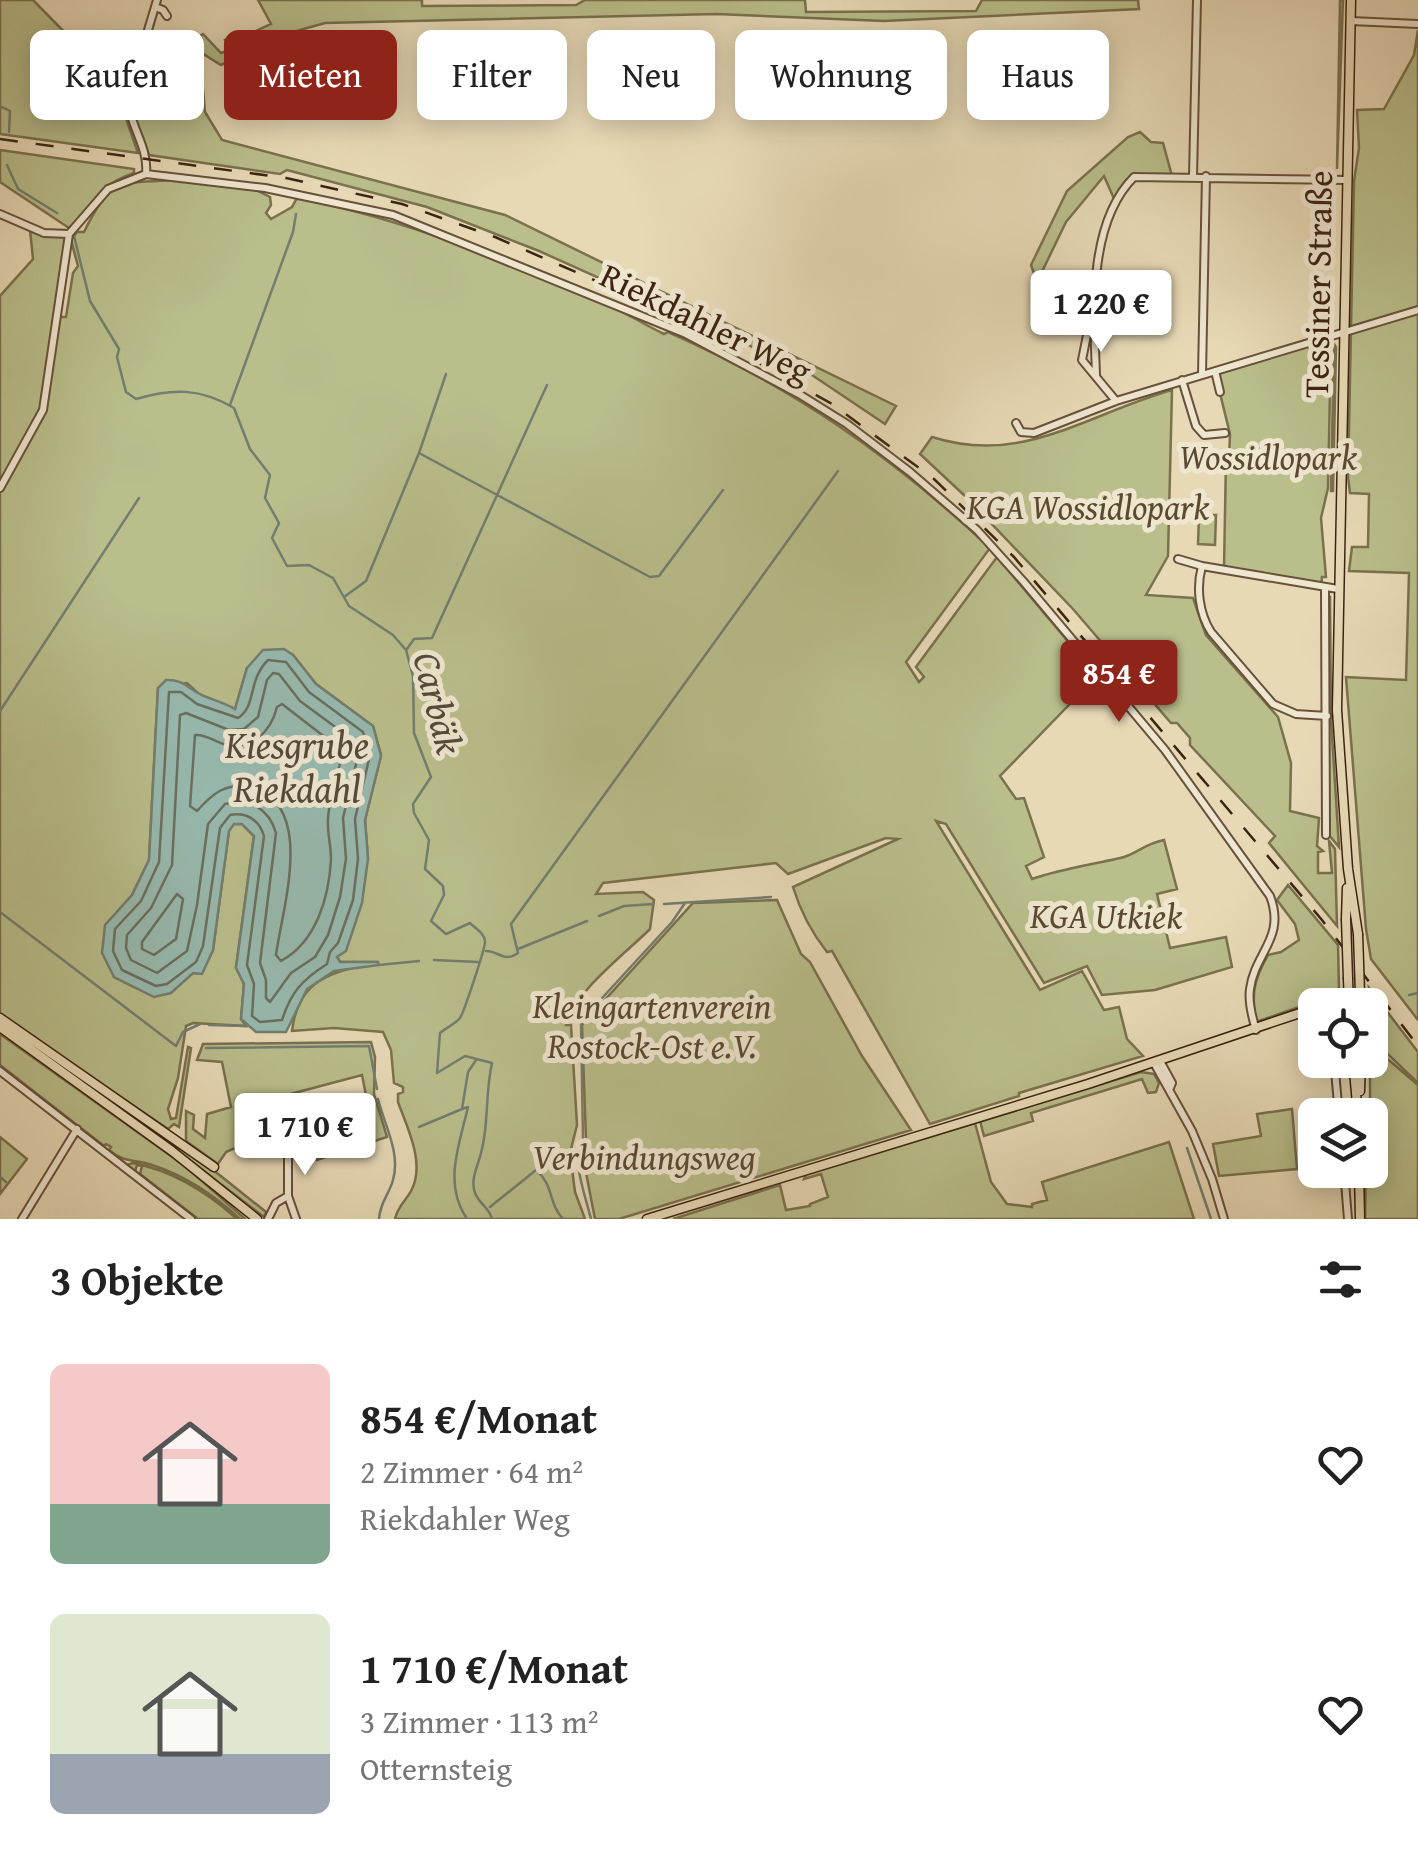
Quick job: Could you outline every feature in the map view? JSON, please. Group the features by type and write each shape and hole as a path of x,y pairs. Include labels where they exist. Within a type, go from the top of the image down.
{"main road":[{"name":"Tessiner Straße","path":"1351,0 1337,710 1361,988"},
{"name":"Tessiner Straße","path":"1348,869 1348,988"},
{"path":"648,1219 1298,1016"},
{"path":"0,1018 214,1167"},
{"path":"0,1027 172,1151 257,1219"},
{"path":"1360,1188 1360,1219"}],"street":[{"path":"1192,176 1197,0"},
{"path":"0,488 43,410 69,234 108,189 146,174 147,161 129,111 128,97 156,3 168,16"},
{"path":"1351,21 1418,24"},
{"name":"Riekdahler Weg","path":"146,174 265,188 382,212 425,226 686,334 799,394 890,456 977,530 1011,567 1165,750 1270,896 1274,930 1250,992 1256,1030"},
{"path":"1116,400 1082,360 1100,251 1118,200 1130,181 1138,176 1348,180"},
{"path":"1202,374 1206,176"},
{"path":"0,214 44,234 69,234"},
{"path":"1094,305 1096,375"},
{"path":"1016,423 1021,432 1034,433 1116,400 1418,310"},
{"path":"1207,391 1220,390 1215,371"},
{"path":"1182,380 1196,426 1204,435 1225,433"},
{"path":"1178,559 1338,589"},
{"path":"1202,566 1200,600 1212,632 1274,704 1296,714 1327,716"},
{"path":"1325,588 1326,835"},
{"path":"1157,1062 1212,1179 1224,1219"},
{"path":"0,1070 191,1219"},
{"path":"288,1126 288,1196 296,1219"},
{"path":"22,1219 77,1129"},
{"path":"1345,1188 1348,1219"},
{"path":"269,1215 276,1203 288,1196"}],"green space":[{"path":"0,0 33,0 62,30 30,30 30,120 127,120 138,153 0,134"},
{"path":"258,0 422,0 422,6 576,5 585,0 805,0 806,12 976,11 982,0 1138,0 1139,9 884,21 717,14 325,23 300,30 258,30 271,24"},
{"path":"1340,0 1343,0 1337,169"},
{"path":"1418,30 1418,1020 1371,959 1346,677 1406,680 1409,573 1349,571 1352,547 1368,547 1369,494 1350,493 1348,477 1357,110 1384,109 1414,55"},
{"path":"204,35 224,52 221,65 204,54"},
{"path":"204,100 205,112 222,140 505,215 896,406 885,424 806,371 539,251 427,207 287,170 280,174 149,155 136,120 204,120"},
{"path":"1140,132 1151,142 1163,143 1172,176 1138,177 1115,201 1104,176 1066,222 1037,282 1031,265 1067,191 1128,137"},
{"path":"0,150 134,169 134,173 103,190 69,228 0,182"},
{"name":"KGA Utkiek","path":"179,180 256,190 270,197 266,213 271,219 292,207 297,198 377,217 494,257 714,353 798,400 877,453 990,548 906,662 919,682 924,677 916,667 997,557 1097,676 1000,776 1016,799 1024,798 1044,857 1026,866 1032,879 1126,857 1164,840 1177,889 1157,894 1170,948 1226,937 1232,967 1155,990 1102,995 1087,966 1044,983 946,824 936,821 1040,990 1082,971 1104,1010 1119,1007 1127,1039 1143,1056 930,1124 832,951 827,952 811,929 793,887 898,839 886,838 788,874 776,863 603,883 596,894 643,892 654,900 650,929 589,987 566,1025 571,1025 577,1125 570,1153 575,1192 585,1219 395,1219 411,1191 417,1169 398,1102 403,1087 394,1083 391,1050 383,1032 334,1028 292,1031 302,999 320,980 378,962 340,962 337,957 368,859 365,820 381,755 373,726 316,684 293,655 247,668 235,709 200,695 187,683 158,688 149,860 132,895 105,926 114,977 155,994 171,989 193,973 202,973 213,950 229,830 234,824 242,824 254,836 236,967 244,984 241,1019 246,1026 186,1026 178,1078 168,1109 171,1119 176,1118 188,1047 191,1048 179,1127 174,1124 168,1129 0,1015 0,296 33,259 30,230 69,234 59,317 66,317 73,273 78,266 71,240 77,232 84,232 102,201 110,192 130,183"},
{"name":"Wossidlopark","path":"1325,341 1331,343 1328,488 1321,518 1326,577 1322,577 1321,587 1224,568 1230,434 1215,373"},
{"path":"1334,344 1336,347 1331,491"},
{"name":"KGA Wossidlopark","path":"1172,390 1168,556 1146,595 1193,598 1206,635 1278,717 1291,763 1290,811 1319,818 1317,846 1323,851 1318,852 1318,873 1332,873 1329,841 1335,849 1337,926 1269,843 1275,836 1190,745 1190,738 1177,723 1171,723 1073,609 920,454 932,437 965,444 1026,441"},
{"path":"1199,515 1216,515 1215,545 1198,544"},
{"path":"1327,594 1330,597 1331,719 1339,847 1329,835"},
{"path":"1288,885 1338,945 1339,988 1298,988 1298,1007 1256,1022 1255,987 1263,964 1268,955 1299,940 1295,924 1277,900"},
{"path":"777,900 801,954 810,962 862,1056 911,1130 619,1219 595,1219 581,1147 586,1140 582,1025 693,903"},
{"path":"1388,1013 1418,1052 1418,1083 1388,1054"},
{"path":"0,1025 212,1169 266,1212 264,1217"},
{"path":"0,1034 185,1166 245,1219 176,1175 114,1154 109,1150 111,1147 104,1146 0,1065"},
{"path":"371,1042 375,1057 374,1094 387,1137 317,1160 312,1143 329,1129 330,1104 366,1095 362,1075 283,1096 284,1114 262,1119 262,1136 226,1152 218,1164 186,1141 186,1111 194,1115 193,1129 205,1138 207,1114 231,1107 222,1062 197,1060 203,1044"},
{"path":"1388,1059 1418,1085 1418,1219 1365,1219 1366,1188 1388,1188 1388,1098 1370,1098 1370,1078 1388,1078"},
{"path":"1141,1072 1154,1074 1159,1083 1156,1092 1148,1093 1142,1079 1031,1113 1033,1121 984,1136 980,1121"},
{"path":"1292,1109 1297,1169 1219,1176 1213,1144 1261,1136 1257,1114"},
{"path":"975,1123 991,1182 1007,1204 1032,1207 1047,1200 1042,1182 1169,1142 1194,1219 673,1219 780,1185 786,1210 810,1206 828,1197 821,1174 804,1179 807,1173"},
{"path":"0,1137 27,1159 0,1194"},
{"path":"133,1163 162,1171 189,1184 237,1219 198,1219 140,1174 142,1166 137,1165 135,1172 127,1165"}],"water":[{"name":"Kiesgrube Riekdahl","path":"284,649 316,684 373,726 381,756 365,820 368,859 362,903 346,951 337,957 340,962 379,965 334,971 307,989 286,1032 256,1032 241,1019 244,984 236,968 254,836 242,824 234,824 229,831 213,950 202,974 193,973 171,993 154,997 114,977 102,953 105,925 132,895 149,860 158,688 166,680 177,681 235,709 247,668 263,650"}],"waterway":[{"name":"Carbäk","path":"0,106 10,111 9,132"},
{"name":"Carbäk","path":"7,165 18,189 57,213"},
{"path":"230,405 293,232 296,214"},
{"name":"Carbäk","path":"74,236 90,301 119,349 117,357 126,392 136,399 162,393 198,393 234,408 250,449 270,475 265,498 279,523 272,538 287,566 309,565 333,578 349,606 393,635 406,650 413,676 414,733 431,777 413,804 414,813 429,840 425,869 443,886 444,895 431,921 446,934 470,923 485,941 460,1018 440,1033 437,1073 465,1056 492,1063 483,1142 473,1183 492,1219"},
{"path":"419,453 446,374"},
{"path":"407,649 414,639 432,638 547,385"},
{"path":"344,597 366,581 419,453 650,577 659,576 723,490"},
{"path":"486,951 505,957 518,953 511,924 838,471"},
{"path":"0,711 139,498"},
{"path":"664,904 771,897"},
{"path":"591,1219 578,1167 583,1139 581,1021 685,903"},
{"path":"599,916 624,906 653,904"},
{"path":"0,912 176,1046 183,1032 200,1024"},
{"path":"518,949 587,921"},
{"path":"434,960 478,962"},
{"path":"379,965 419,961"},
{"path":"1409,995 1418,993"},
{"path":"209,1025 246,1026"},
{"path":"206,1048 369,1046 377,1089"},
{"path":"419,1127 462,1109 468,1072 476,1060"},
{"path":"378,1099 395,1159 393,1180 379,1219"},
{"path":"462,1109 468,1107 454,1178 467,1219"},
{"path":"1187,1148 1211,1219"},
{"path":"490,1207 536,1170 563,1219"},
{"path":"0,1177 6,1182"}],"railway":[{"path":"0,139 286,178 402,204 495,237 608,286 832,404 934,479 1014,557 1322,920 1418,1046"}],"park label":[{"name":"Kleingartenverein Rostock-Ost e.V.","path":"652,1026"},
{"name":"Verbindungsweg","path":"644,1157"}]}
